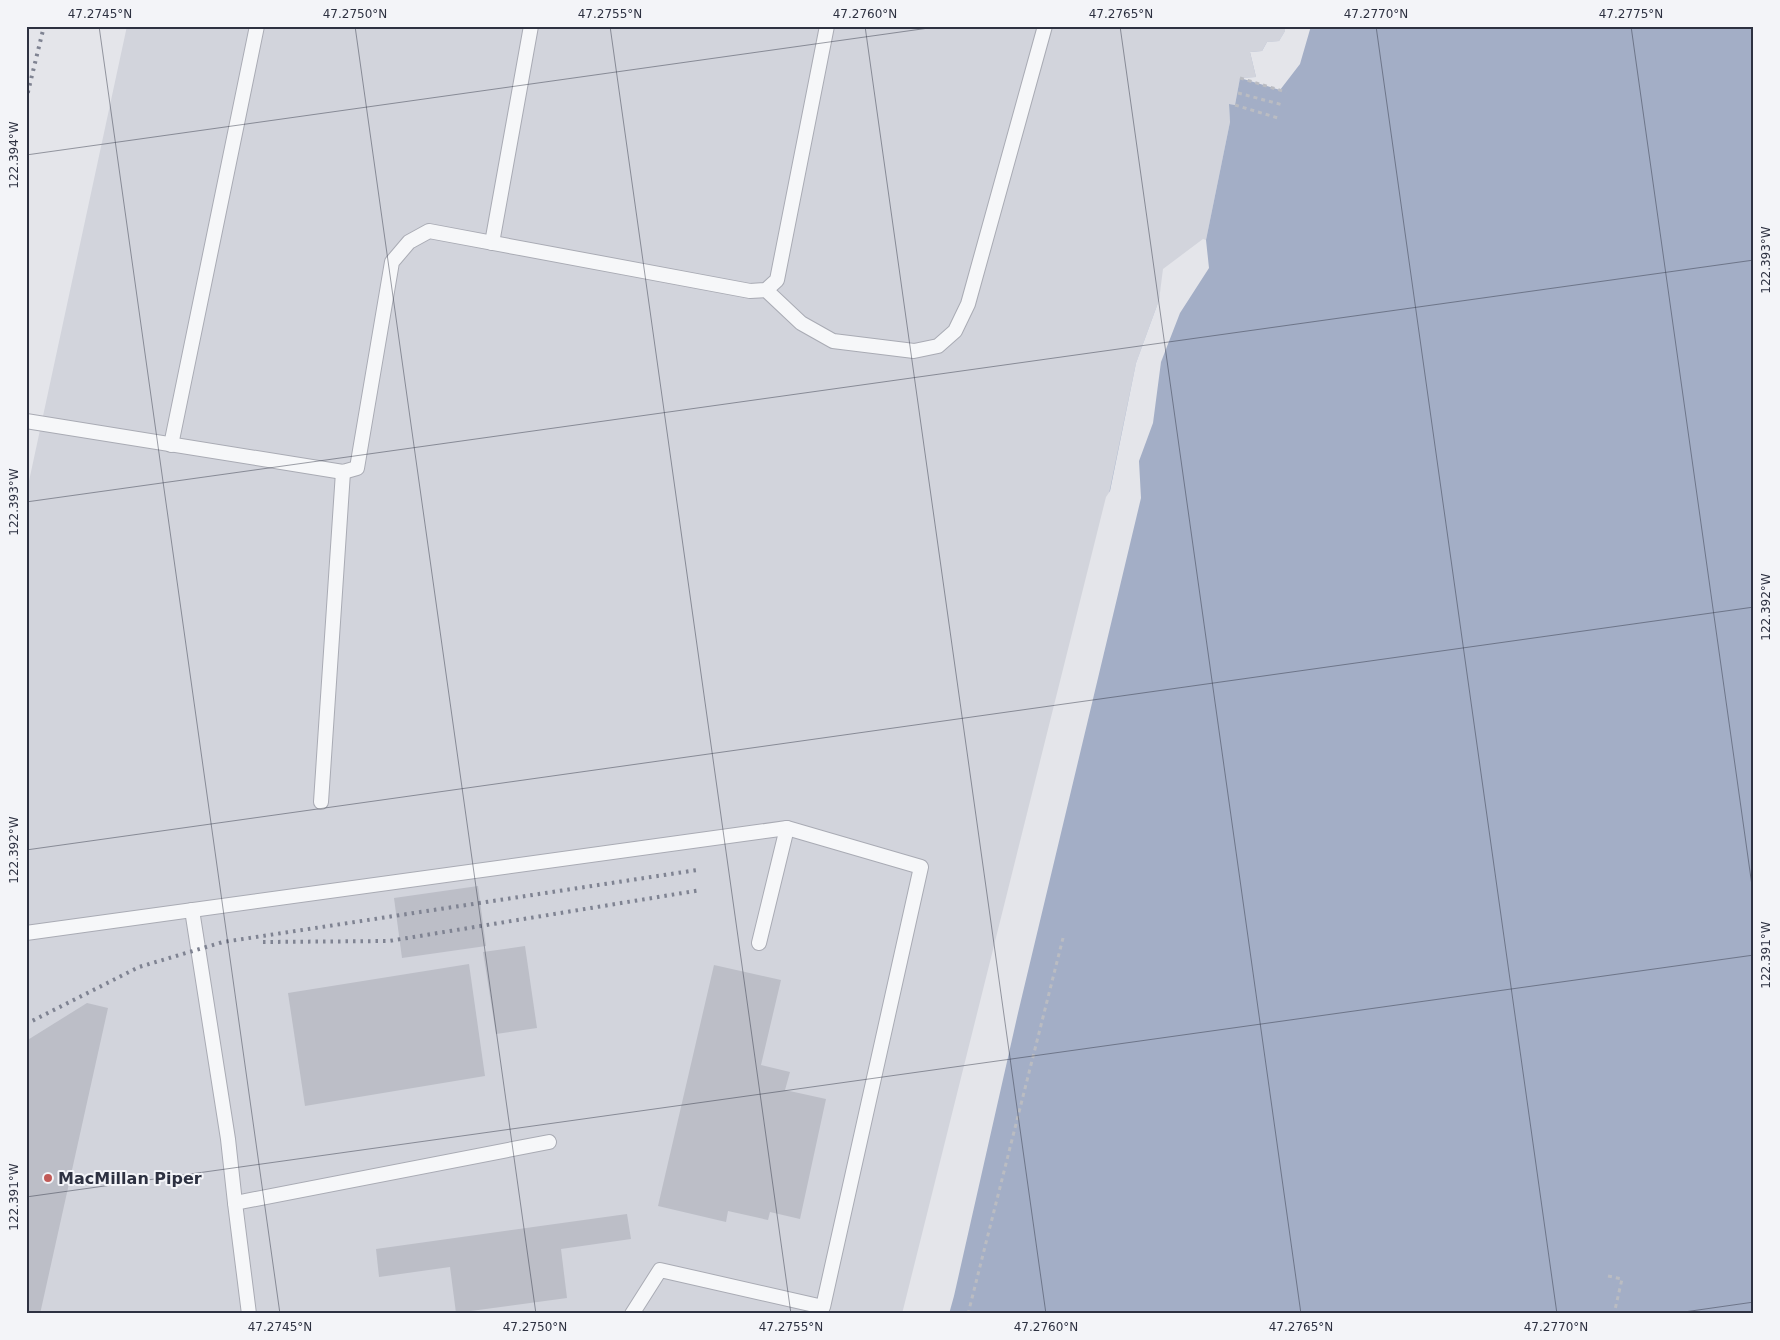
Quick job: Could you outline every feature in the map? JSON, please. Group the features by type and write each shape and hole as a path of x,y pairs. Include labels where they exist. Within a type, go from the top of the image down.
{"lane":[{"path":"171,445 257,26"},
{"path":"492,243 531,26"},
{"path":"26,421 343,472 356,468 392,262 408,242 429,231 750,291 766,290 777,280 827,26"},
{"path":"766,290 801,323 833,341 914,351 938,346 954,331 968,304 1045,26"},
{"path":"321,802 343,472"},
{"path":"759,944 787,828"},
{"path":"26,932 787,828 920,867 822,1311 660,1270 632,1314"},
{"path":"192,910 226,1130 249,1314"},
{"path":"235,1203 549,1142"}],"path":[{"path":"1240,78 1286,92"},
{"path":"1238,93 1283,105"},
{"path":"1235,105 1278,118"},
{"path":"968,1314 1063,938"},
{"path":"1608,1276 1622,1279 1614,1314"}],"shaded area":[{"path":"127,26 1285,26 1285,31 1279,41 1267,42 1256,77 1240,78 1235,105 1229,104 1230,122 1206,240 1164,272 1159,300 1136,363 1106,508 906,1314 26,1314 26,495"}],"water":[{"path":"1285,26 1754,26 1754,1314 905,1314 1106,508 1136,363 1159,300 1164,272 1206,240 1230,122 1229,104 1235,105 1240,78 1256,77 1250,52 1262,51 1267,42 1279,41 1285,31"}],"pier":[{"path":"1285,26 1311,26 1300,64 1280,90 1240,78 1256,77 1250,52 1262,51 1267,42 1279,41 1285,31"},
{"path":"1203,239 1206,240 1209,268 1180,313 1161,362 1153,423 1139,461 1141,498 1018,1013 949,1314 902,1314 1106,497 1110,491 1136,363 1159,300 1163,269"}],"building":[{"path":"478,886 486,946 402,958 394,898"},
{"path":"525,946 537,1028 496,1034 483,952"},
{"path":"469,964 485,1076 305,1106 288,993"},
{"path":"714,965 781,980 761,1065 790,1072 785,1090 826,1099 800,1219 770,1212 768,1220 728,1211 726,1222 658,1206"},
{"name":"MacMillan Piper","path":"87,1003 108,1008 40,1314 26,1314 26,1041"},
{"path":"627,1214 631,1239 561,1249 567,1298 456,1313 450,1267 379,1277 376,1249"}],"railway":[{"path":"26,100 44,26"},
{"path":"26,1024 139,967 223,942 697,870"},
{"path":"263,942 389,941 701,890"}],"place":[{"name":"MacMillan Piper","path":"48,1178"}]}
